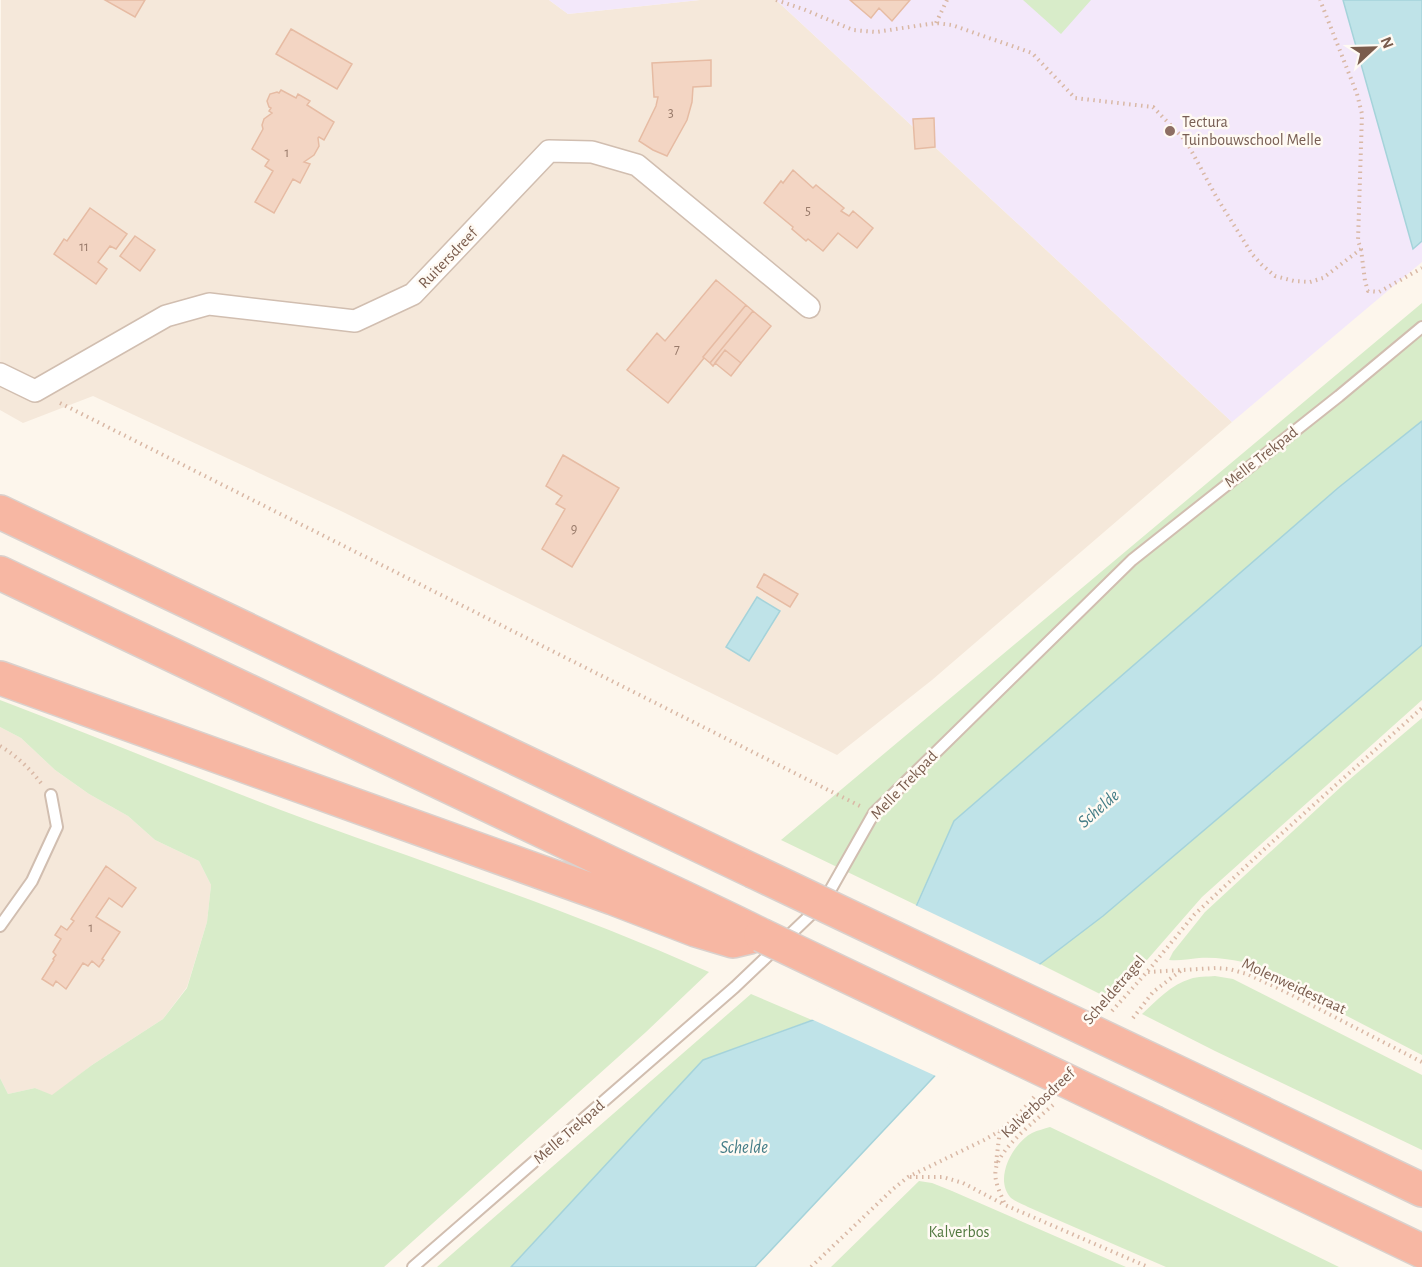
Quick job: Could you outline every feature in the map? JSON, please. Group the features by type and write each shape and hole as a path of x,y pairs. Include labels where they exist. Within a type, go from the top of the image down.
{"highway":[{"path":"0,512 1422,1190"},
{"path":"0,573 656,885 733,941 761,935 1422,1251"},
{"path":"0,678 590,890 704,921"}],"street":[{"name":"Ruitersdreef","path":"35,391 166,316 209,304 355,321 413,294 549,151 592,152 638,165 808,307"},
{"path":"0,374 35,391"}],"lane":[{"name":"Melle Trekpad","path":"413,1267 735,987 823,903 874,813 1132,560 1339,396 1422,327"},
{"path":"0,926 32,881 57,826 51,795"}],"path":[{"path":"776,0 854,30 876,32 936,23 952,25 1032,52 1075,98 1153,107 1186,141 1217,198 1252,254 1275,276 1310,282 1323,278 1361,249"},
{"path":"936,23 947,0"},
{"path":"1320,0 1357,94 1362,114 1358,241 1368,291 1380,291 1422,268"},
{"path":"35,391 874,813"},
{"name":"Scheldetragel","path":"1111,1011 1194,915 1422,708"},
{"path":"0,746 28,766 51,795"},
{"name":"Molenweidestraat","path":"1147,972 1216,968 1247,974 1422,1062"},
{"path":"1132,1019 1153,992 1183,969"},
{"path":"811,1267 908,1177 1000,1130 1018,1115 1042,1089"},
{"name":"Kalverbosdreef","path":"996,1167 1008,1146 1057,1101"},
{"path":"1000,1130 996,1181 1005,1205"},
{"path":"908,1177 943,1178 963,1183 1005,1205 1148,1267"}],"shaded area":[{"path":"1,0 549,0 568,14 700,0 776,0 1232,422 932,680 837,755 341,511 93,396 23,423 0,410"},
{"path":"549,0 700,0 568,14"},
{"name":"Tectura Tuinbouwschool Melle","path":"776,0 1422,0 1422,262 1232,422"},
{"path":"0,727 21,738 55,770 89,794 128,816 155,840 199,861 211,885 207,922 187,987 163,1019 92,1065 52,1096 35,1088 8,1094 0,1078"}],"green space":[{"path":"1023,0 1091,0 1061,34"},
{"path":"1422,303 1422,421 1338,488 954,821 916,905 781,840"},
{"path":"1422,645 1422,700 1202,897 1112,1000 1040,964 1103,916"},
{"path":"0,700 305,819 609,930 709,972 646,1032 384,1267 0,1267 0,1078 8,1094 35,1088 52,1095 92,1065 163,1019 187,988 207,922 211,885 199,861 155,840 128,816 89,794 55,770 21,738 0,727"},
{"path":"1422,718 1422,1055 1243,962 1210,958 1169,960 1205,912 1343,785"},
{"path":"1215,976 1233,979 1422,1075 1422,1150 1142,1014 1183,981"},
{"path":"751,994 812,1020 703,1060 511,1267 437,1267"},
{"path":"1050,1127 1339,1267 1166,1267 1017,1202 1006,1190 1004,1181 1008,1162 1012,1153 1025,1138 1034,1132"},
{"name":"Kalverbos","path":"919,1181 932,1183 952,1191 1126,1267 831,1267"}],"water":[{"path":"1343,0 1422,0 1422,241 1413,249"},
{"name":"Schelde","path":"1422,421 1422,645 1103,916 1040,964 755,1267 511,1267 703,1060 813,1020 914,911 954,821 1338,488"},
{"path":"757,597 780,611 749,661 726,647"}],"pier":[{"path":"913,904 1043,966 938,1077 809,1018 911,910"}],"building":[{"path":"105,0 145,0 135,17"},
{"path":"850,0 910,0 892,21 879,8 871,18"},
{"path":"291,29 352,64 337,89 276,54"},
{"path":"711,60 711,86 693,87 687,120 667,156 639,141 658,97 654,97 652,63"},
{"path":"281,90 296,98 298,94 310,101 307,105 334,122 324,140 318,138 319,146 314,155 304,162 310,164 300,183 293,179 274,213 255,202 273,171 265,166 269,160 252,149 263,129 264,119 272,113 269,111 271,108 267,101 270,94 279,93"},
{"path":"934,118 935,147 915,149 913,119"},
{"path":"793,170 813,188 816,185 844,208 841,211 849,216 853,211 873,228 857,248 838,233 823,251 808,239 806,241 764,203"},
{"path":"90,208 127,234 116,249 110,246 98,262 107,269 96,284 54,254 64,239 67,241"},
{"path":"135,236 155,250 140,271 120,256"},
{"path":"716,280 746,305 668,403 627,370 657,333 665,341"},
{"path":"746,305 753,311 710,363 703,357"},
{"path":"753,311 771,326 741,363 725,350 713,366 710,363"},
{"path":"725,350 741,363 731,376 715,363"},
{"path":"563,455 619,488 572,567 542,549 565,509 556,504 562,496 546,486"},
{"path":"764,574 798,594 790,607 757,587"},
{"path":"106,866 136,888 122,907 109,898 96,917 120,932 99,967 92,961 88,966 83,963 66,989 56,981 53,986 42,979 54,960 56,955 53,952 61,939 55,935 61,926 67,930 74,921 71,919"}],"place":[{"name":"Tectura Tuinbouwschool Melle","path":"1170,131"}]}
